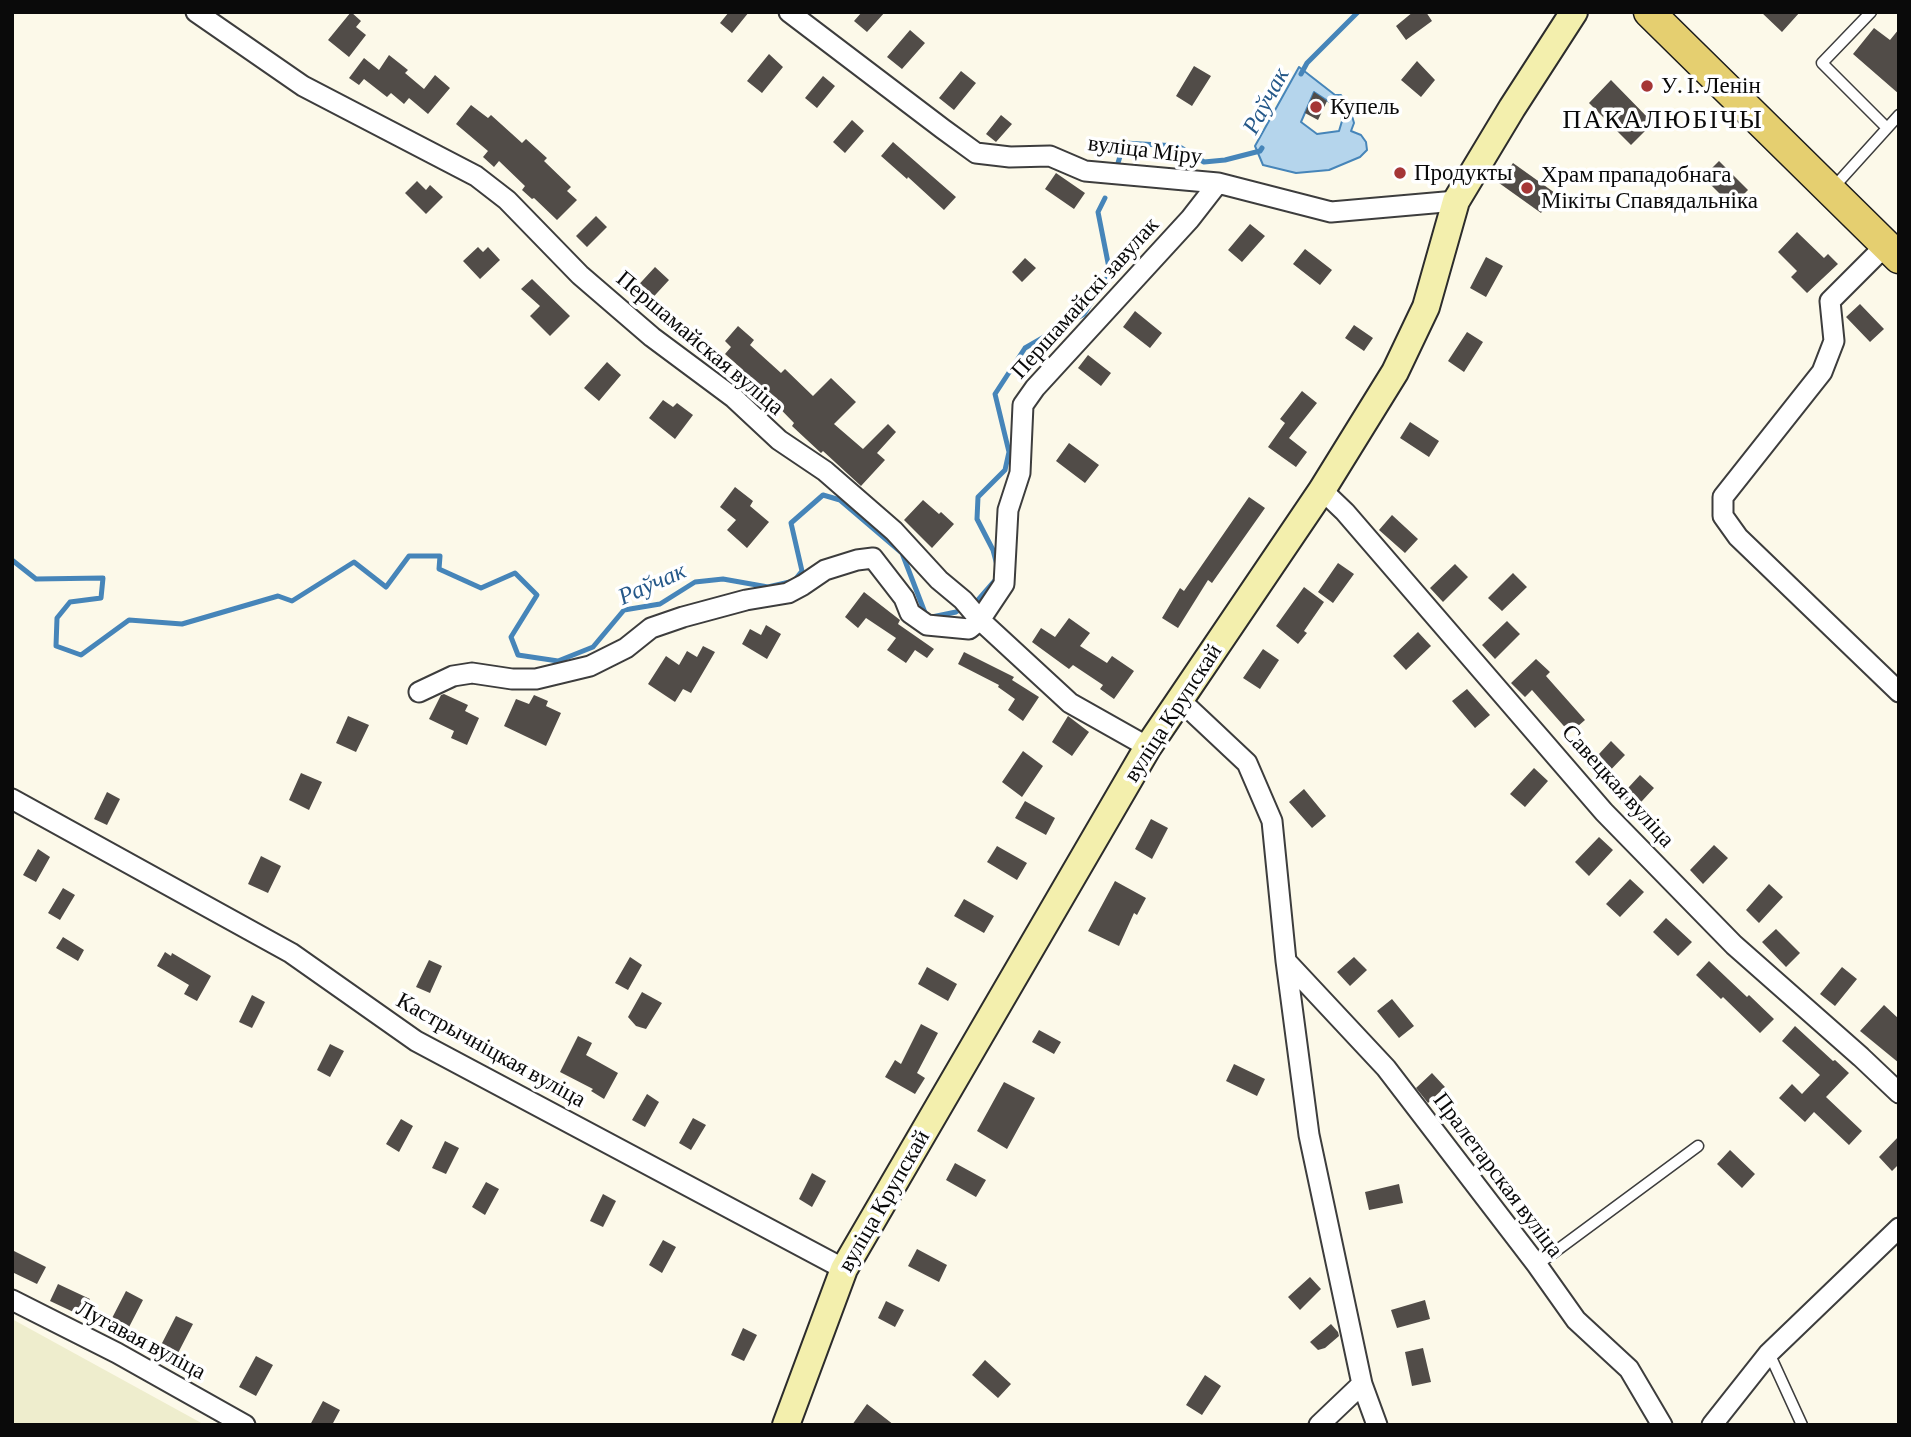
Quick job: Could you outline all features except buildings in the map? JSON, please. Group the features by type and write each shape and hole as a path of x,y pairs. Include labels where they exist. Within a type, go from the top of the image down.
{"main road":[{"path":"1649,12 1892,251"}],"street":[{"name":"Першамайская вуліца","path":"196,12 303,86 477,176 507,200 580,275 652,337 734,398 779,440 825,471 894,530 939,580 1070,702 1148,747"},
{"name":"вуліца Міру","path":"789,12 976,153 1050,156 1085,171 1218,183 1331,212 1456,201"},
{"name":"вуліца Крупскай","path":"786,1425 844,1269 1148,747 1322,490 1395,372 1426,307 1456,201 1573,13"},
{"name":"Першамайскі завулак","path":"972,610 1004,584 1008,510 1020,473 1023,405 1035,388 1190,219 1218,183"},
{"path":"1892,251 1830,301 1834,341 1822,372 1723,497 1723,516 1738,537 1899,692"},
{"name":"Савецкая вуліца","path":"1322,490 1345,512 1604,811 1734,945 1899,1093"},
{"path":"419,692 453,676 471,673 536,679 590,666 626,648 651,628 746,600 788,593 825,570 857,560 873,558 904,598 909,613 927,625 968,629 972,610"},
{"path":"1181,701 1247,763 1272,821 1286,961 1309,1135 1362,1384 1377,1425"},
{"name":"Кастрычніцкая вуліца","path":"12,799 290,954 416,1041 844,1269"},
{"name":"Пралетарская вуліца","path":"1286,961 1386,1068 1576,1320 1629,1369 1662,1425"},
{"path":"1712,1425 1769,1353 1899,1228"},
{"name":"Лугавая вуліца","path":"12,1300 117,1353 245,1425"},
{"path":"1319,1425 1362,1384"}],"lane":[{"path":"1871,12 1822,64 1887,128"},
{"path":"1830,191 1899,115"},
{"path":"1537,1265 1698,1146"},
{"path":"1769,1353 1802,1425"}],"green space":[{"path":"12,1319 205,1425 12,1425"}],"water":[{"path":"1299,67 1335,95 1341,95 1350,109 1354,123 1351,131 1361,135 1367,150 1360,157 1329,170 1296,173 1263,165 1255,146","holes":["1314,92 1341,113 1339,131 1317,134 1301,122"]}],"waterway":[{"name":"Раўчак","path":"1301,74 1307,63 1358,12"},
{"name":"Раўчак","path":"1118,163 1124,143 1178,146 1204,162 1225,160 1260,151 1262,148"},
{"name":"Раўчак","path":"997,565 993,550 977,519 978,497 1005,470 1009,452 995,394 1025,348 1084,314 1110,273 1098,212 1105,198"},
{"name":"Раўчак","path":"12,560 36,579 103,578 101,598 70,602 57,618 56,646 81,655 129,620 182,624 278,596 292,601 354,562 386,587 409,556 440,556 439,569 481,588 515,573 537,595 511,637 518,655 558,661 593,647 624,610 660,604 695,582 723,579 768,587 794,581 802,571 791,523 823,495 840,500 902,553 927,618 956,612 964,607"},
{"name":"Раўчак","path":"973,603 998,577"}],"place":[{"name":"У. І. Ленін","path":"1647,86"},
{"name":"Купель","path":"1316,107"},
{"name":"Продукты","path":"1400,173"},
{"name":"Храм прападобнага Мікіты Спавядальніка","path":"1527,188"}],"district":[{"name":"ПАКАЛЮБІЧЫ","path":"1663,120"}]}
